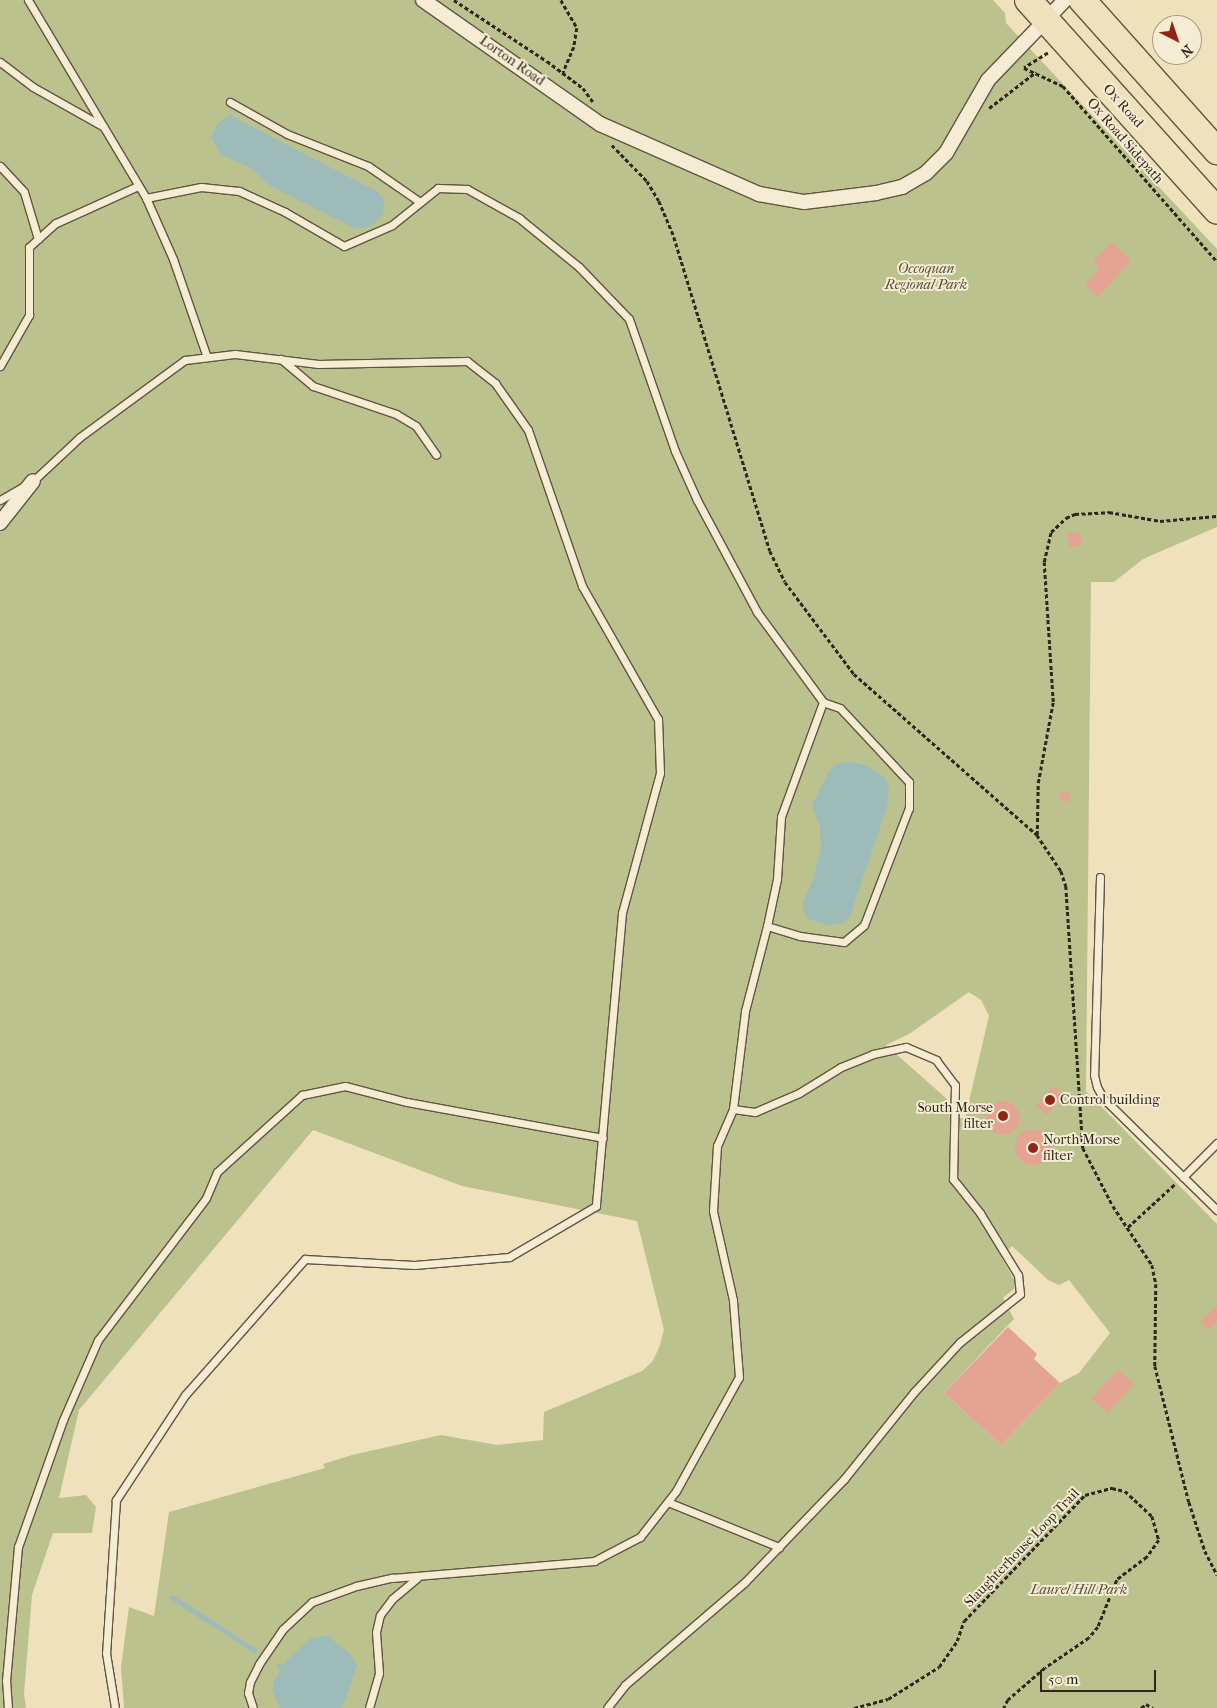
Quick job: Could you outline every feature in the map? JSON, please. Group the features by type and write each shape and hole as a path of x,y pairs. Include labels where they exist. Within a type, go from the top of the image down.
{"highway":[{"name":"Ox Road","path":"1028,0 1217,211"},
{"path":"1082,0 1217,151"}],"street":[{"name":"Lorton Road","path":"423,0 600,124 772,198 804,202 876,193 902,187 936,165 946,153 981,90 1045,19 1065,0"},
{"path":"0,523 33,481"}],"lane":[{"path":"28,0 146,198 173,259 208,357"},
{"path":"0,62 33,87 104,127"},
{"path":"230,102 287,134 368,166 420,202"},
{"path":"0,166 24,192 38,239"},
{"path":"0,366 29,315 29,247 56,223 138,186"},
{"path":"146,198 201,187 239,191 285,212 344,246 392,225 438,188 467,189 519,218 579,267 629,319 675,451 697,500 758,612 823,702 840,708 909,782 909,808 864,925 844,942 800,936 767,926"},
{"path":"0,500 33,481 80,437 186,360 235,354 318,364 467,361 495,383 528,430 582,586 658,719 660,773 622,913 596,1206 509,1257 414,1265 305,1259 185,1395 116,1500 106,1653 114,1708"},
{"path":"281,359 313,386 396,414 416,426 436,455"},
{"path":"253,1708 248,1693 250,1682 295,1616 312,1602 356,1586 392,1578 417,1578 594,1561 640,1536 668,1502 739,1377 733,1300 713,1211 717,1146 732,1109 745,1011 777,879 782,816 823,702"},
{"path":"1100,877 1094,1075 1103,1098 1217,1210"},
{"path":"607,1708 625,1685 745,1582 844,1479 914,1392 960,1342 1020,1294 1018,1275 980,1213 953,1179 955,1086 936,1060 906,1047 873,1054 840,1067 799,1093 755,1112 732,1109"},
{"path":"8,1708 6,1681 18,1547 63,1420 98,1340 206,1198 217,1172 302,1095 345,1086 407,1102 603,1138"},
{"path":"1183,1177 1217,1143"},
{"path":"668,1502 779,1547"},
{"path":"369,1708 379,1673 376,1632 380,1615 392,1598 417,1578"}],"path":[{"path":"454,0 564,73 592,97"},
{"path":"561,0 577,28 574,46 564,73"},
{"path":"1036,72 1024,68 1045,56"},
{"path":"987,110 1036,72"},
{"name":"Ox Road Sidepath","path":"1036,72 1063,86 1217,261"},
{"path":"626,148 611,144 647,181 659,201 674,237 770,551 786,582 854,674 1037,835 1062,871 1066,886 1083,1148 1099,1182 1152,1265 1156,1284 1155,1366 1189,1502 1204,1551 1217,1575"},
{"path":"1037,835 1038,783 1053,702 1044,562 1051,532 1058,524 1075,514 1109,512 1160,521 1217,516"},
{"path":"1128,1226 1183,1177"},
{"name":"Slaughterhouse Loop Trail","path":"854,1708 888,1699 939,1667 957,1641 964,1621 1085,1495 1112,1488 1125,1491 1152,1516 1159,1540 1147,1557 1117,1580 1098,1627 1089,1638 1045,1668 1008,1700 1004,1708"},
{"path":"1141,1708 1146,1704 1153,1708"}],"green space":[{"path":"0,0 993,0 1005,13 1006,23 1217,249 1217,527 1143,559 1114,582 1091,582 1086,1091 1217,1224 1217,1708 124,1708 121,1667 129,1607 154,1616 169,1512 325,1468 323,1464 352,1455 441,1435 497,1445 543,1440 544,1412 642,1371 652,1362 659,1348 664,1330 637,1221 462,1186 313,1130 79,1410 59,1498 86,1495 96,1507 92,1533 53,1533 32,1595 24,1694 26,1708 0,1708","holes":["969,992 981,1000 989,1016 965,1118 950,1119 947,1099 886,1045 909,1034","1012,1246 1048,1280 1059,1285 1069,1280 1110,1333 1079,1373 1060,1383 1001,1445 944,1393 1014,1319 1003,1298 1015,1288 1015,1281 1001,1257"]}],"water":[{"path":"230,115 378,192 384,200 383,214 371,227 356,229 269,185 251,168 221,155 211,137 218,123"},
{"path":"852,762 868,766 886,779 889,786 887,807 850,916 843,924 828,925 808,919 803,912 803,901 812,883 821,848 820,827 812,805 829,771 836,764"},
{"path":"327,1635 351,1655 357,1665 346,1699 341,1708 280,1708 272,1691 274,1681 287,1660 309,1639"}],"building":[{"path":"1111,242 1131,260 1098,297 1085,285 1100,268 1093,262"},
{"path":"1079,532 1082,545 1070,548 1067,534"},
{"path":"1060,791 1069,791 1070,801 1061,802"},
{"name":"Control building","path":"1054,1086 1064,1096 1046,1115 1036,1105"},
{"name":"South Morse filter","path":"1003,1101 1015,1106 1020,1118 1015,1130 1003,1135 991,1130 986,1118 991,1106"},
{"name":"North Morse filter","path":"1033,1129 1045,1135 1051,1147 1045,1159 1033,1165 1021,1159 1015,1147 1021,1135"},
{"path":"1217,1305 1217,1321 1208,1330 1200,1322"},
{"path":"1008,1327 1037,1354 1034,1359 1060,1383 1001,1445 944,1393"},
{"path":"1118,1370 1134,1385 1107,1413 1091,1398"}],"waterway":[{"path":"172,1597 254,1650"},
{"path":"279,1666 288,1669"}],"place":[{"name":"Control building","path":"1050,1100"},
{"name":"South Morse filter","path":"1003,1116"},
{"name":"North Morse filter","path":"1033,1148"}],"park label":[{"name":"Occoquan Regional Park","path":"926,278"},
{"name":"Laurel Hill Park","path":"1079,1590"}]}
